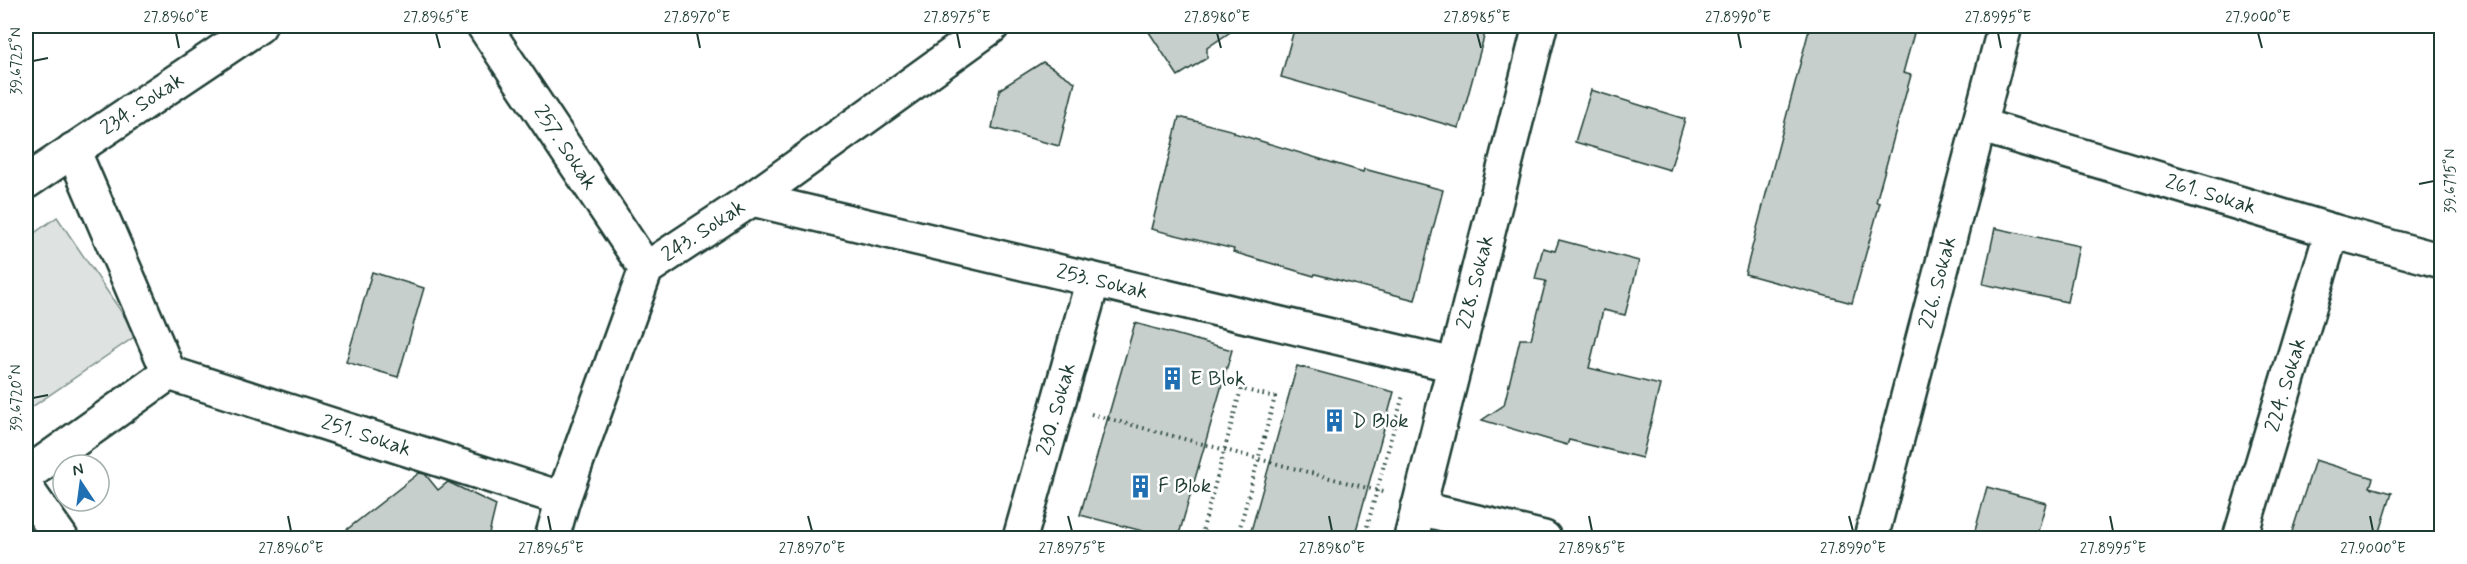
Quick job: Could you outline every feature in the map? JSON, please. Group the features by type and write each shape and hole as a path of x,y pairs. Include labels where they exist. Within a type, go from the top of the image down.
{"street":[{"name":"234. Sokak","path":"26,183 259,26"},
{"name":"257. Sokak","path":"483,26 646,269"},
{"name":"243. Sokak","path":"552,538 563,499 646,269 752,199 992,26"},
{"name":"228. Sokak","path":"1415,523 1540,26"},
{"name":"226. Sokak","path":"1871,538 2005,26"},
{"name":"261. Sokak","path":"1979,125 2332,231 2442,261"},
{"path":"26,475 169,373 73,150"},
{"name":"253. Sokak","path":"752,199 1454,365"},
{"name":"224. Sokak","path":"2240,538 2332,231"},
{"name":"230. Sokak","path":"1020,538 1093,280"},
{"name":"251. Sokak","path":"169,373 563,499"},
{"path":"26,488 61,538"},
{"path":"1415,523 1544,538"}],"path":[{"path":"1229,538 1202,532 1241,388 1275,397 1237,538"},
{"path":"1365,538 1403,395"},
{"path":"1090,414 1377,490"}],"shaded area":[{"path":"57,217 137,335 26,411 26,239"}],"building":[{"path":"1145,26 1239,26 1207,48 1207,58 1178,76"},
{"path":"1295,26 1487,26 1459,128 1281,77"},
{"path":"1810,26 1916,26 1903,73 1911,75 1876,202 1880,203 1852,303 1745,274"},
{"path":"1043,62 1075,82 1059,146 992,128 1000,89"},
{"path":"1591,90 1685,119 1670,170 1575,142"},
{"path":"1179,117 1234,131 1234,133 1363,172 1364,169 1443,190 1415,300 1315,274 1314,276 1233,252 1234,249 1151,229"},
{"path":"1995,228 2079,246 2067,302 1983,284"},
{"path":"1559,240 1639,261 1625,315 1603,310 1589,368 1660,385 1642,458 1569,440 1567,445 1482,420 1504,405 1520,339 1531,339 1546,281 1535,279 1543,248 1555,251"},
{"path":"372,272 424,288 398,377 346,362"},
{"path":"1135,323 1232,350 1178,538 1170,538 1080,515"},
{"path":"1297,366 1394,392 1354,538 1249,538"},
{"path":"2315,460 2373,478 2370,487 2392,493 2378,538 2290,538"},
{"path":"419,473 425,474 438,490 448,482 496,505 488,538 336,538"},
{"path":"1987,487 2046,503 2036,538 1973,538"}],"place":[{"name":"E Blok","path":"1172,379"},
{"name":"D Blok","path":"1334,421"},
{"name":"F Blok","path":"1140,486"}]}
